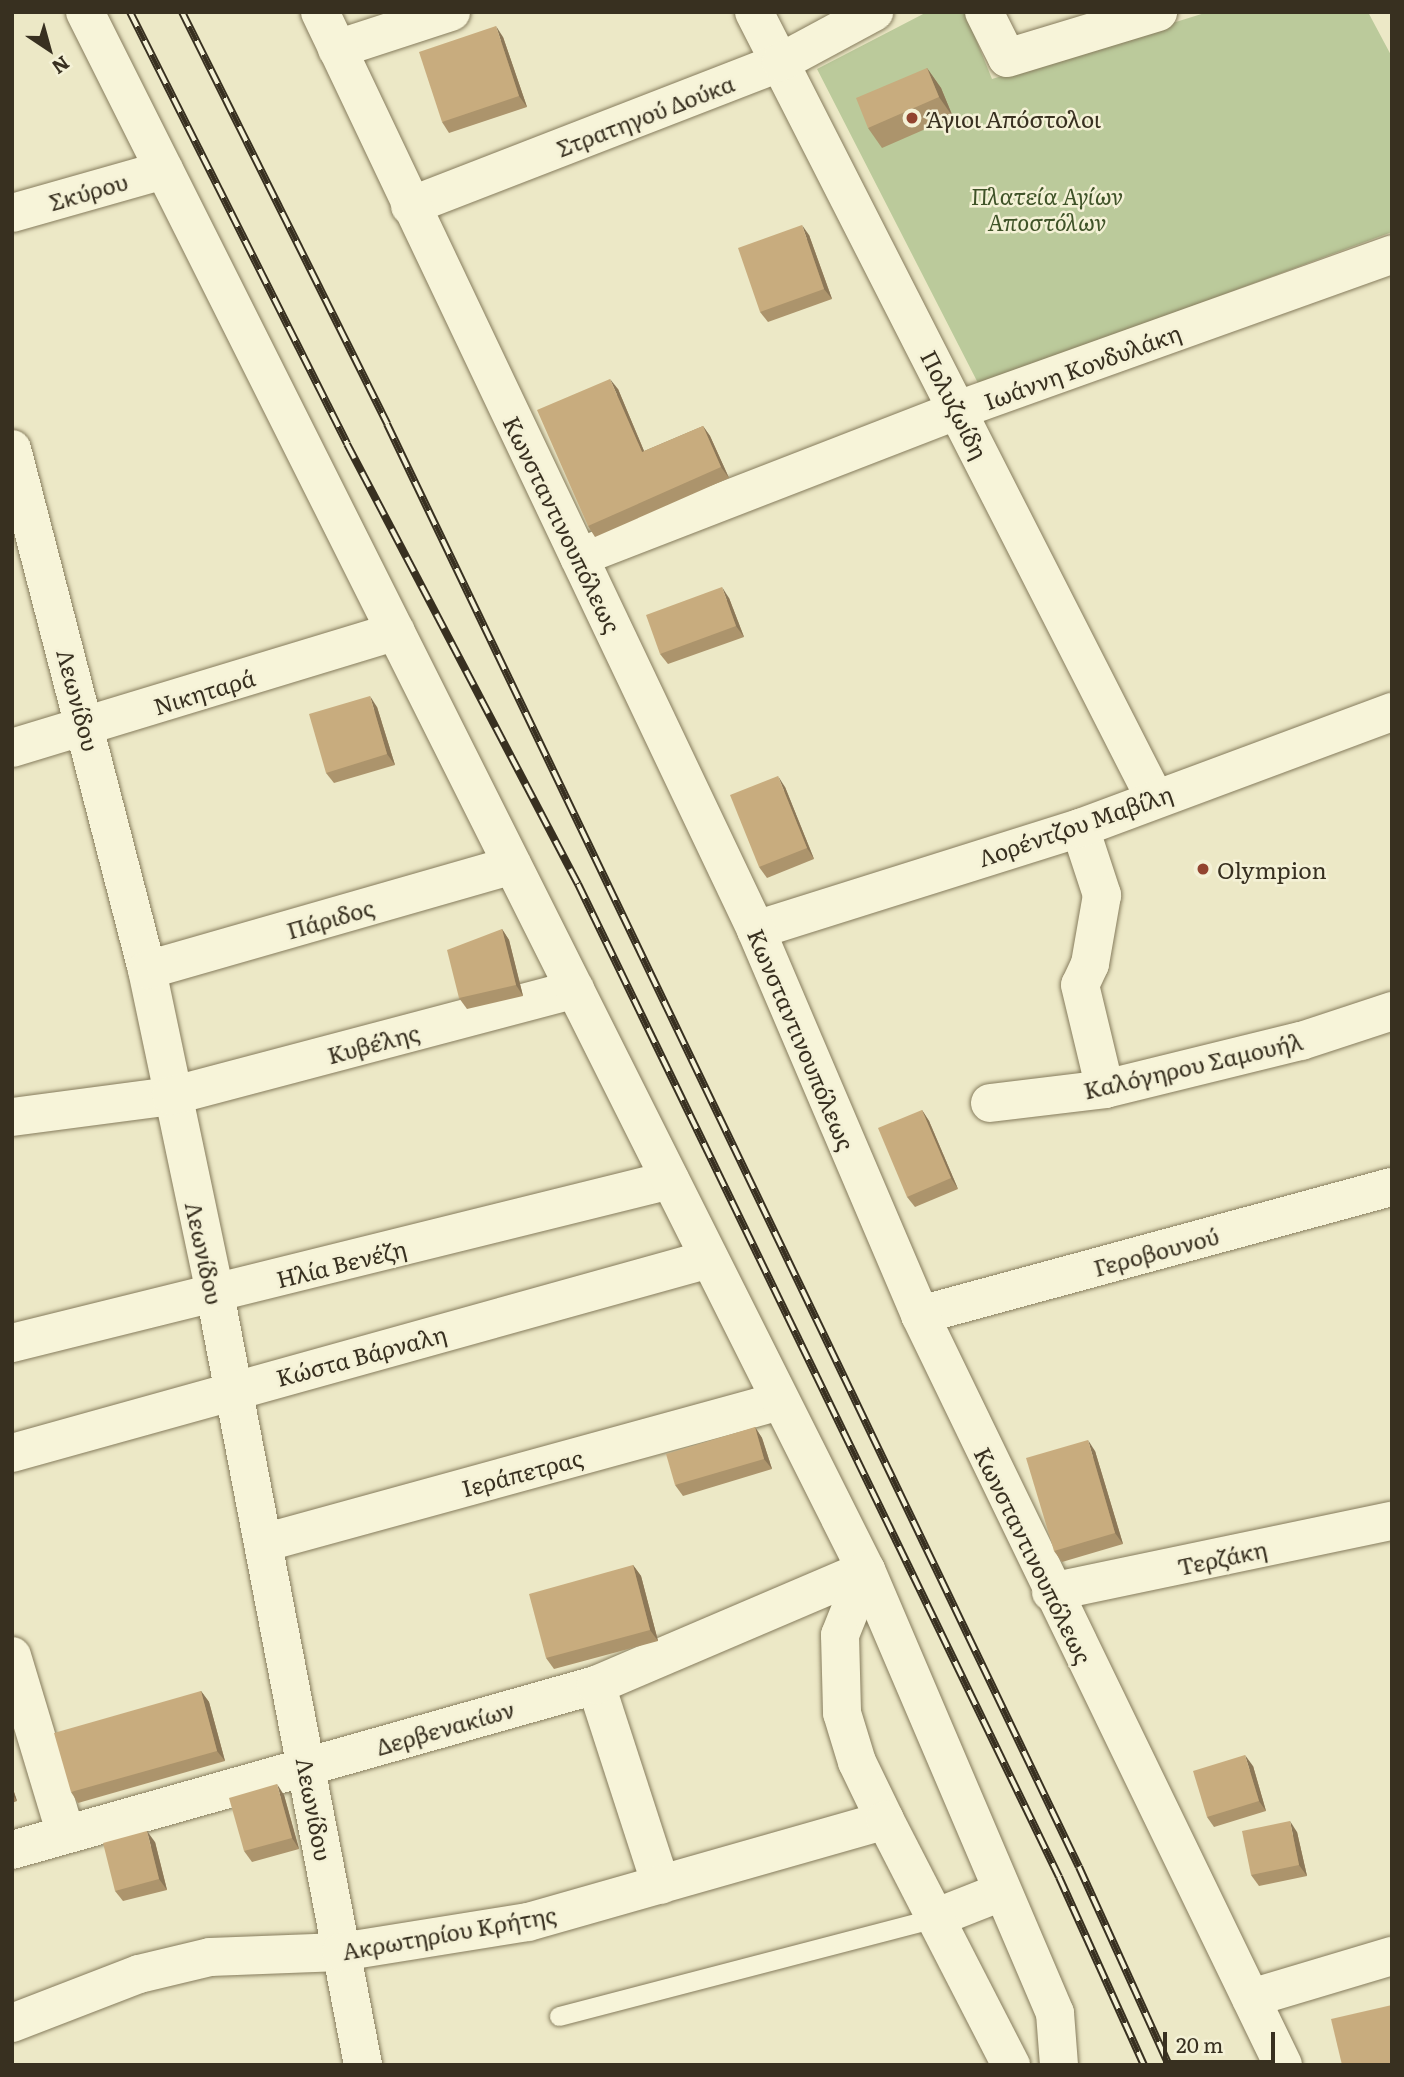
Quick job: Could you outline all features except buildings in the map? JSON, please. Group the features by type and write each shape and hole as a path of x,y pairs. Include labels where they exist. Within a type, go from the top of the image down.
{"street":[{"path":"85,12 866,1570 1001,1892 1055,2012 1059,2065"},
{"name":"Κωνσταντινουπόλεως","path":"320,12 756,930 920,1315 1051,1592 1283,2065"},
{"path":"337,49 451,12"},
{"name":"Πολυζωίδη","path":"754,12 1154,797"},
{"name":"Στρατηγού Δούκα","path":"410,206 781,62 874,12"},
{"path":"984,12 1007,58 1158,12"},
{"name":"Σκύρου","path":"12,213 164,170"},
{"name":"Ιωάννη Κονδυλάκη","path":"579,558 958,410 1392,255"},
{"name":"Λεωνίδου","path":"12,449 86,726 147,971 171,1096 215,1294 231,1391 307,1766 363,2065"},
{"name":"Νικηταρά","path":"12,748 396,631"},
{"name":"Λορέντζου Μαβίλη","path":"756,930 1080,828 1154,797 1392,712"},
{"path":"1080,828 1102,895 1090,964 1080,985 1105,1089"},
{"name":"Πάριδος","path":"147,971 512,865"},
{"name":"Κυβέλης","path":"12,1117 171,1096 575,989"},
{"name":"Καλόγηρου Σαμουήλ","path":"990,1103 1105,1089 1301,1041 1392,1011"},
{"name":"Ηλία Βενέζη","path":"12,1343 670,1180"},
{"name":"Γεροβουνού","path":"920,1315 1392,1187"},
{"name":"Κώστα Βάρναλη","path":"12,1453 709,1259"},
{"name":"Ιεράπετρας","path":"263,1543 780,1401"},
{"name":"Τερζάκη","path":"1051,1592 1392,1521"},
{"path":"866,1570 839,1635 838,1674 842,1713 857,1762 1011,2065"},
{"name":"Δερβενακίων","path":"12,1850 65,1832 596,1685 866,1570"},
{"path":"12,1656 65,1832"},
{"path":"596,1685 661,1885"},
{"name":"Ακρωτηρίου Κρήτης","path":"12,2023 139,1974 210,1957 341,1952 528,1922 885,1820"},
{"path":"935,1918 1001,1892"},
{"path":"1251,1998 1392,1956"}],"lane":[{"path":"559,2016 935,1918"}],"green space":[{"name":"Πλατεία Αγίων Αποστόλων","path":"927,12 965,12 992,79 1208,12 1368,12 1392,57 1392,232 979,385 817,69"}],"railway":[{"path":"130,12 347,444 578,884 1059,1877 1144,2065"},
{"path":"182,12 387,424 1079,1867 1169,2065"}],"place":[{"name":"Άγιοι Απόστολοι","path":"912,118"},
{"name":"Olympion","path":"1203,869"}]}
